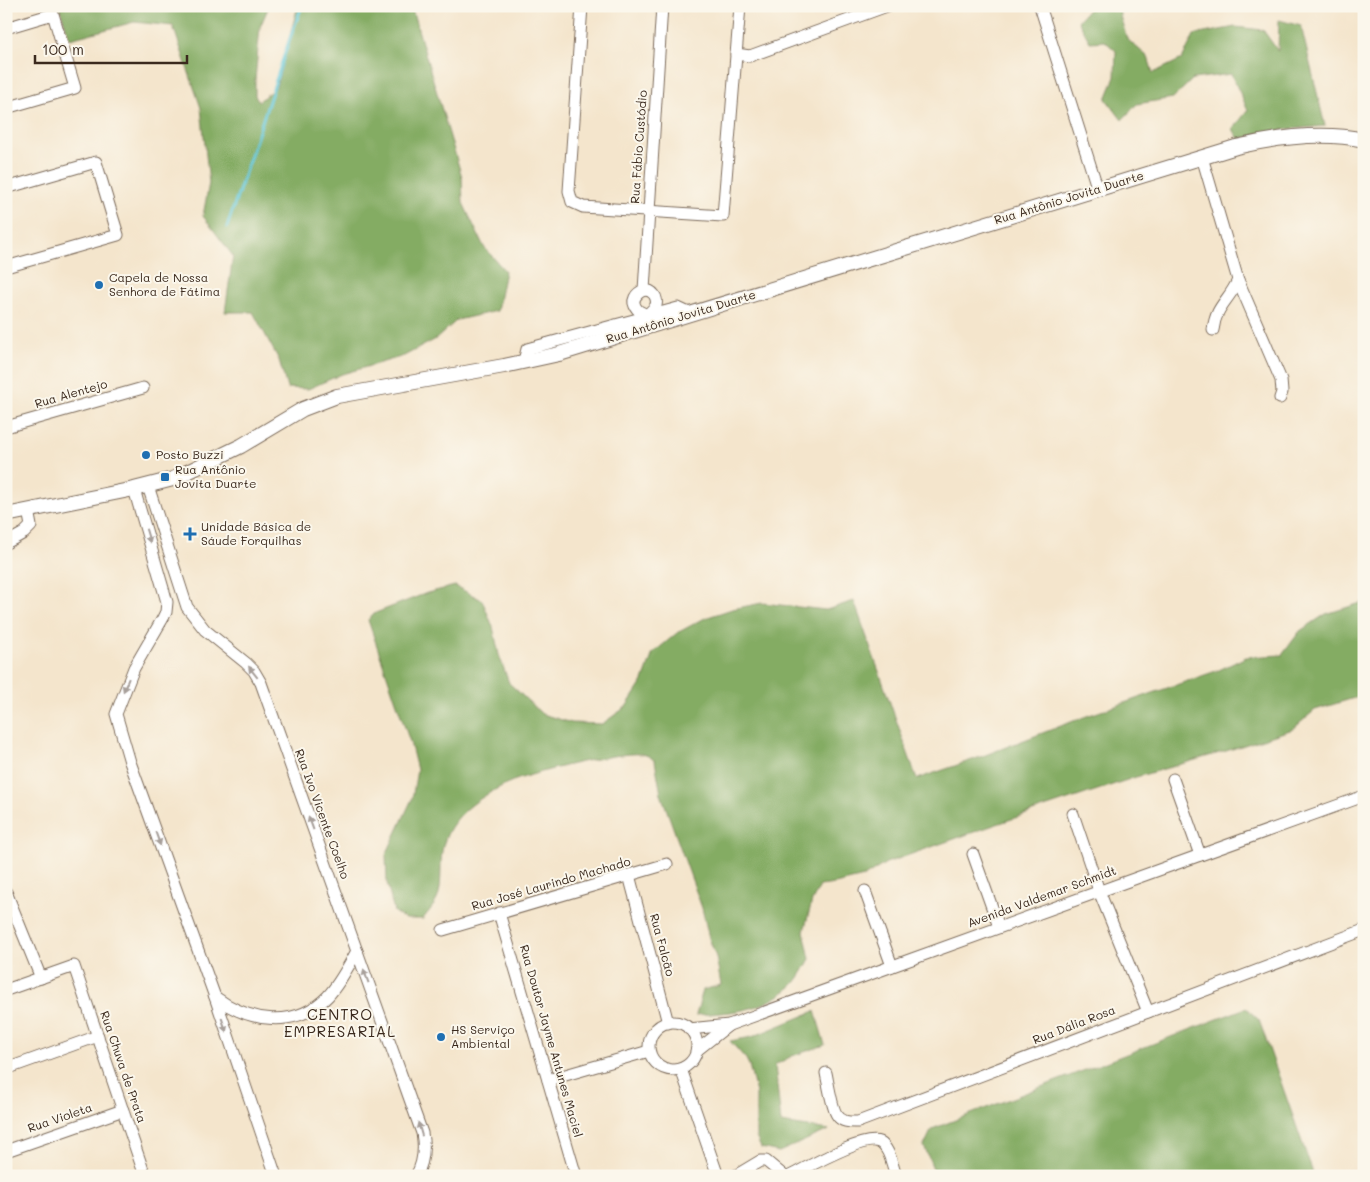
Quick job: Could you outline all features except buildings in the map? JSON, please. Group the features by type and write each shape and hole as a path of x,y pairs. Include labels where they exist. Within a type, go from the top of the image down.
{"main road":[{"name":"Rua Antônio Jovita Duarte","path":"6,515 148,486 173,479 241,446 302,409 328,398 559,354 1253,143 1290,137 1331,136 1364,140"}],"street":[{"path":"582,6 569,191 572,202 583,207 723,216 740,6"},
{"name":"Rua Fábio Custódio","path":"644,290 662,6"},
{"path":"736,54 750,56 887,6"},
{"path":"1040,6 1098,190"},
{"path":"6,28 53,14 75,88 6,108"},
{"path":"1202,157 1238,280 1280,380 1282,392 1280,398"},
{"path":"6,188 96,162 118,235 6,267"},
{"path":"1214,330 1218,311 1238,280"},
{"path":"644,290 652,292 657,298 656,306 647,315 639,311 634,305 637,294 644,290"},
{"path":"524,361 526,349 678,308 691,314"},
{"name":"Rua Alentejo","path":"6,426 143,388"},
{"name":"Rua Ivo Vicente Coelho","path":"148,486 188,607 205,630 246,663 254,671 261,683 422,1133 424,1143 423,1155 421,1167 416,1176"},
{"path":"134,489 167,602 166,612 134,668 116,714 130,762 215,997 276,1176"},
{"path":"6,542 28,530 31,526 28,510"},
{"path":"166,612 188,607"},
{"path":"1173,779 1200,855"},
{"name":"Avenida Valdemar Schmidt","path":"729,1024 1364,796"},
{"path":"1073,814 1100,891 1148,1012"},
{"path":"973,854 999,927"},
{"name":"Rua José Laurindo Machado","path":"443,930 667,864"},
{"name":"Rua Falcão","path":"629,875 668,1023"},
{"path":"6,892 9,907 42,978 6,990"},
{"path":"865,892 892,966"},
{"name":"Rua Doutor Jayme Antunes Maciel","path":"500,913 576,1176"},
{"name":"Rua Dália Rosa","path":"826,1073 836,1115 842,1120 858,1122 1364,930"},
{"path":"215,997 227,1006 249,1015 266,1019 282,1019 297,1016 310,1011 328,996 340,982 357,951"},
{"name":"Rua Chuva de Prata","path":"42,978 74,966 145,1176"},
{"path":"696,1051 694,1035 690,1029 683,1025 668,1023 655,1030 651,1036 649,1051 657,1065 664,1069 681,1069 688,1065 696,1051 729,1024"},
{"path":"690,1029 729,1024"},
{"path":"6,1069 98,1036"},
{"path":"548,1080 649,1051"},
{"path":"681,1069 718,1176"},
{"name":"Rua Violeta","path":"6,1151 123,1110"},
{"path":"790,1176 840,1151 871,1140 879,1142 888,1153 896,1176"},
{"path":"735,1176 760,1161 766,1160 784,1176"}],"green space":[{"path":"59,6 269,6 260,27 255,80 255,96 259,101 276,87 298,6 411,6 462,177 463,203 484,247 505,271 497,311 457,320 436,339 404,356 342,374 308,389 287,388 279,360 253,312 225,312 233,256 203,216 209,183 201,108 173,26 134,22 70,39"},
{"path":"1091,6 1119,6 1127,39 1148,57 1153,73 1182,59 1194,35 1235,27 1263,30 1278,51 1279,20 1301,26 1325,126 1289,129 1239,139 1233,129 1248,110 1231,74 1193,79 1173,98 1137,104 1122,120 1106,99 1115,77 1116,51 1105,41 1090,42 1078,21"},
{"path":"455,586 482,600 493,627 499,655 509,683 542,714 572,723 602,724 626,707 643,681 653,653 677,633 705,618 732,609 762,603 826,610 854,601 917,779 1084,717 1219,670 1246,657 1282,655 1300,631 1326,614 1364,602 1364,695 1315,710 1293,729 1223,752 1136,777 994,825 886,863 864,877 820,886 812,901 804,931 810,959 793,985 770,1001 759,1006 735,1011 696,1015 703,990 721,985 716,957 709,938 702,908 661,794 655,761 646,755 620,755 599,758 555,768 508,783 490,793 472,805 457,819 446,837 442,851 438,896 423,919 405,919 394,912 387,883 386,855 412,799 417,770 410,742 368,620 373,614 427,593"},
{"path":"1246,1008 1259,1020 1314,1176 936,1176 924,1146 932,1129"},
{"path":"815,1011 825,1045 792,1056 775,1065 781,1123 829,1130 779,1152 761,1148 756,1137 756,1093 749,1065 730,1041 752,1037"}],"waterway":[{"path":"227,227 302,6"}],"place":[{"name":"Capela de Nossa Senhora de Fátima","path":"99,285"},
{"name":"Posto Buzzi","path":"146,455"},
{"name":"Rua Antônio Jovita Duarte","path":"165,477"},
{"name":"Unidade Básica de Sáude Forquilhas","path":"190,534"},
{"name":"HS Serviço Ambiental","path":"441,1037"}],"district":[{"name":"CENTRO EMPRESARIAL","path":"340,1024"}]}
